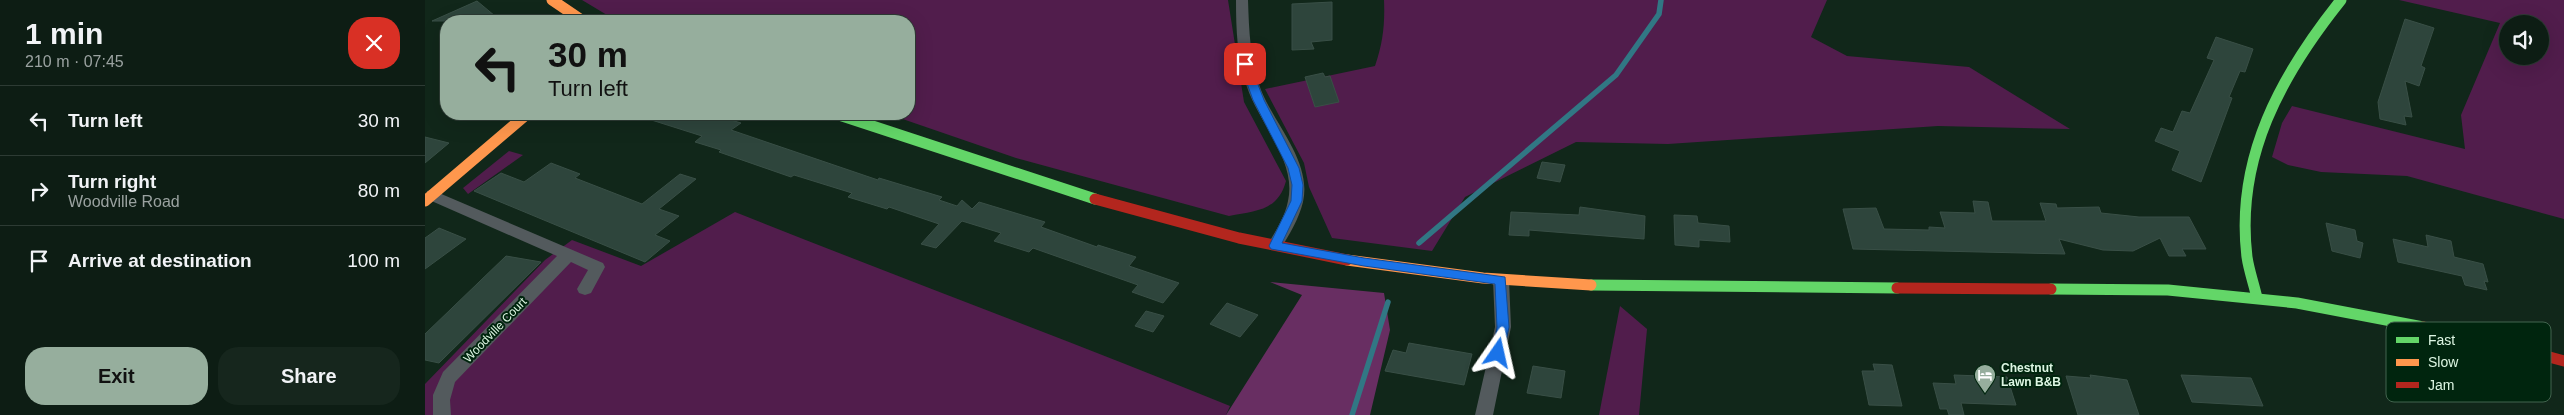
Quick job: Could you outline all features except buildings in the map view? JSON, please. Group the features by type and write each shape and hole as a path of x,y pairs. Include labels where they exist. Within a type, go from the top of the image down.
{"main road":[{"path":"552,0 574,15"},
{"path":"2257,298 2245,252 2250,162 2259,127 2284,74 2307,40 2341,0"},
{"path":"428,198 520,120"},
{"path":"854,120 996,168 1137,211 1275,246 1364,262 1501,280 1595,285 2168,290 2297,303 2404,322"},
{"path":"2551,358 2564,361"}],"street":[{"path":"1242,0 1245,64 1259,100 1293,168 1297,185 1296,201 1275,246"},
{"path":"428,198 597,266 585,289"},
{"name":"Woodville Court","path":"442,415 440,403 443,388 449,377 569,254"},
{"path":"1484,415 1503,327 1501,280"}],"shaded area":[{"path":"582,0 1228,0 1244,102 1286,181 1278,198 1272,204 1257,211 1229,216 1016,158 905,120 915,120 915,15 607,15"},
{"path":"1384,0 1827,0 1811,37 1847,56 1969,67 2070,129 1938,126 1668,144 1576,142 1465,197 1432,251 1332,238 1309,187 1304,163 1265,89 1375,66 1383,33"},
{"path":"2399,0 2564,0 2564,219 2407,176 2321,172 2288,165 2272,157 2282,123 2292,106 2465,149 2461,115 2499,25 2499,65 2549,65 2549,15 2499,15 2499,23"},
{"path":"509,151 523,155 468,194 463,188"},
{"path":"735,212 1230,406 1226,415 425,415 425,384 545,260 572,240 641,266"},
{"path":"1270,282 1384,293 1390,330 1370,415 1226,415 1302,295"},
{"path":"1620,306 1647,329 1639,415 1599,415"}],"waterway":[{"path":"1419,243 1616,75 1659,14 1661,0"},
{"path":"1352,415 1388,302"}],"traffic: fast":[{"path":"2257,298 2247,257 2244,221 2247,186 2254,152 2265,119 2280,87 2298,57 2341,0"},
{"path":"854,120 1095,199"},
{"path":"1591,285 1897,288"},
{"path":"2051,289 2168,290 2297,303 2397,322"}],"traffic: slow":[{"path":"552,0 574,15"},
{"path":"425,201 520,120"},
{"path":"1347,260 1483,278 1591,285"}],"traffic: jam":[{"path":"1095,199 1239,238 1347,260"},
{"path":"1897,288 2051,289"},
{"path":"2551,357 2564,361"}],"place":[{"name":"Chestnut Lawn B&B","path":"1985,394"}],"route":[{"path":"1245,64 1259,100 1293,168 1297,185 1296,201 1291,215 1275,246 1364,262 1501,280 1503,327 1498,353"}]}
